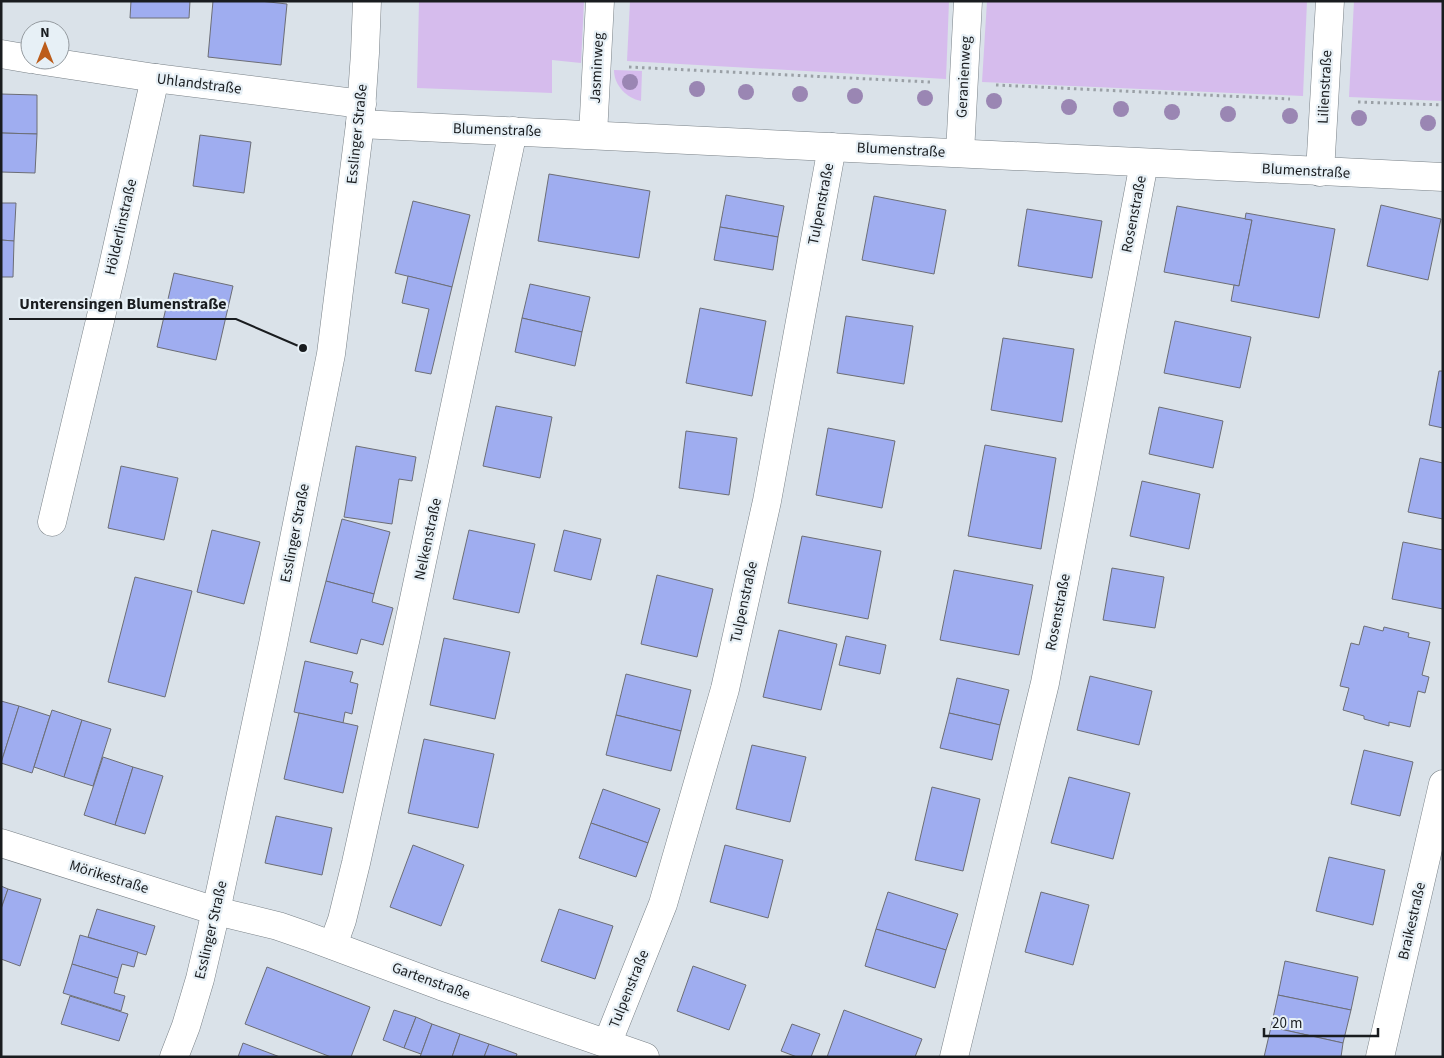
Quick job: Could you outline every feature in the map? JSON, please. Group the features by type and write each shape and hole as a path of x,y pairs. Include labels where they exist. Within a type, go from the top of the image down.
{"street":[{"name":"Esslinger Straße","path":"174,1057 200,980 216,911 271,653 331,354 361,114 367,1"},
{"name":"Jasminweg","path":"593,134 600,1"},
{"name":"Geranienweg","path":"960,154 968,1"},
{"name":"Lilienstraße","path":"1320,172 1330,1"},
{"path":"1,54 20,57"},
{"name":"Uhlandstraße","path":"70,65 361,114"},
{"name":"Hölderlinstraße","path":"52,522 113,266 154,78"},
{"name":"Blumenstraße","path":"361,114 513,131 1443,177"},
{"name":"Nelkenstraße","path":"333,945 342,920 356,863 394,693 450,438 513,131"},
{"name":"Tulpenstraße","path":"607,1044 663,904 725,689 767,501 832,146"},
{"name":"Rosenstraße","path":"954,1057 1045,683 1144,163"},
{"name":"Braikestraße","path":"1380,1057 1443,784"},
{"name":"Mörikestraße","path":"1,843 216,911"},
{"name":"Gartenstraße","path":"216,911 278,926 441,986 645,1057"}],"path":[{"path":"597,65 1443,105"}],"shaded area":[{"path":"419,1 584,1 581,63 552,60 552,93 417,88"},
{"path":"630,1 949,1 946,79 627,61"},
{"path":"987,1 1307,1 1303,96 982,82"},
{"path":"1354,1 1443,1 1443,101 1349,97"},
{"path":"614,70 642,71 641,101 630,97 622,90 616,81"}],"building":[{"path":"131,1 190,1 189,18 130,18"},
{"path":"213,1 260,1 287,4 281,65 208,57"},
{"path":"1,94 37,95 37,134 1,133"},
{"path":"1,133 37,134 35,173 1,172"},
{"path":"200,135 251,142 244,193 193,186"},
{"path":"549,174 650,191 639,258 538,241"},
{"path":"726,195 784,206 778,237 720,227"},
{"path":"874,196 946,210 934,274 862,260"},
{"path":"413,201 470,215 452,287 395,273"},
{"path":"1,203 16,203 14,241 1,240"},
{"path":"1381,205 1441,219 1428,280 1367,266"},
{"path":"1177,206 1252,220 1239,286 1164,272"},
{"path":"1027,209 1102,221 1092,278 1018,266"},
{"path":"1246,213 1335,229 1319,318 1231,301 1234,285 1239,286 1252,220 1245,219"},
{"path":"720,227 778,237 773,270 714,260"},
{"path":"1,240 14,241 13,277 1,277"},
{"path":"174,273 233,286 216,360 157,347"},
{"path":"408,276 452,287 431,374 415,371 429,309 402,303"},
{"path":"530,284 590,297 582,332 522,318"},
{"path":"700,308 766,321 752,396 686,383"},
{"path":"846,316 913,326 904,384 837,373"},
{"path":"522,318 582,332 575,366 515,352"},
{"path":"1175,321 1251,337 1240,388 1164,373"},
{"path":"1003,338 1074,349 1062,422 991,410"},
{"path":"1439,371 1443,371 1443,428 1429,425"},
{"path":"496,406 552,417 540,478 483,466"},
{"path":"1159,407 1223,421 1213,468 1149,454"},
{"path":"828,428 895,441 882,508 816,495"},
{"path":"686,431 737,438 729,495 679,488"},
{"path":"985,445 1056,458 1041,549 968,536"},
{"path":"356,446 416,457 412,481 399,479 392,524 344,517"},
{"path":"1420,458 1443,463 1443,519 1408,512"},
{"path":"121,466 178,478 164,540 108,528"},
{"path":"1142,481 1200,494 1189,549 1130,536"},
{"path":"342,519 390,532 374,594 326,581"},
{"path":"212,530 260,542 244,604 197,592"},
{"path":"469,530 535,544 519,613 453,599"},
{"path":"564,530 601,539 591,580 554,571"},
{"path":"802,536 881,551 868,619 788,603"},
{"path":"1403,542 1443,550 1443,609 1392,599"},
{"path":"1112,568 1164,577 1155,628 1103,620"},
{"path":"954,570 1033,585 1019,655 940,640"},
{"path":"657,575 713,589 697,657 641,644"},
{"path":"135,577 192,591 165,697 108,682"},
{"path":"326,581 374,594 372,602 393,608 383,645 361,639 357,654 310,642"},
{"path":"1364,626 1383,631 1384,627 1409,633 1408,637 1430,642 1422,675 1429,677 1425,693 1418,691 1410,727 1389,722 1389,726 1364,719 1364,716 1343,710 1349,688 1340,686 1351,643 1359,645"},
{"path":"779,630 837,644 821,710 763,697"},
{"path":"846,636 886,645 880,674 839,665"},
{"path":"444,638 510,652 495,719 430,705"},
{"path":"305,661 353,672 350,682 358,684 352,714 345,712 343,723 294,712"},
{"path":"626,674 691,690 681,731 616,715"},
{"path":"1090,676 1152,691 1139,745 1077,730"},
{"path":"957,678 1009,690 1000,725 949,713"},
{"path":"1,701 19,706 1,763"},
{"path":"19,706 50,716 32,773 1,763"},
{"path":"52,710 82,720 64,777 34,767"},
{"path":"299,713 358,726 343,793 284,779"},
{"path":"949,713 1000,725 992,760 940,748"},
{"path":"616,715 681,731 671,771 606,755"},
{"path":"82,720 111,729 93,786 64,777"},
{"path":"424,739 494,754 478,828 408,813"},
{"path":"752,745 806,757 790,822 736,809"},
{"path":"1364,750 1413,762 1400,816 1351,804"},
{"path":"103,757 133,767 115,825 84,815"},
{"path":"133,767 163,776 145,834 115,825"},
{"path":"1069,777 1130,793 1113,859 1051,843"},
{"path":"932,787 980,799 963,871 915,860"},
{"path":"603,789 660,809 648,843 591,823"},
{"path":"276,816 332,828 322,875 265,863"},
{"path":"591,823 648,843 636,877 579,858"},
{"path":"413,845 464,865 441,926 390,907"},
{"path":"725,845 783,860 768,918 710,902"},
{"path":"1329,857 1385,870 1373,925 1316,911"},
{"path":"1,886 8,889 1,909"},
{"path":"8,889 41,899 20,966 1,959 1,909"},
{"path":"888,892 958,914 946,950 876,929"},
{"path":"1041,892 1089,905 1073,965 1025,952"},
{"path":"97,909 155,926 146,955 88,937"},
{"path":"559,909 613,926 595,979 541,961"},
{"path":"876,929 946,950 935,988 865,966"},
{"path":"80,935 138,952 134,967 122,964 118,978 72,964"},
{"path":"1285,961 1358,977 1351,1010 1278,995"},
{"path":"72,964 118,978 114,993 125,996 121,1011 63,993"},
{"path":"693,966 746,985 729,1030 677,1011"},
{"path":"267,967 370,1007 351,1057 331,1057 245,1024"},
{"path":"1278,995 1351,1010 1343,1043 1271,1027"},
{"path":"70,996 128,1014 119,1041 61,1024"},
{"path":"394,1010 416,1017 404,1048 383,1040"},
{"path":"844,1010 922,1039 915,1057 827,1057"},
{"path":"416,1017 432,1024 421,1054 404,1048"},
{"path":"432,1024 460,1034 452,1057 420,1057"},
{"path":"792,1024 820,1034 811,1057 797,1057 781,1051"},
{"path":"1271,1027 1343,1043 1341,1057 1264,1057"},
{"path":"460,1034 489,1044 484,1057 452,1057"},
{"path":"243,1043 280,1057 238,1057"},
{"path":"489,1044 517,1054 516,1057 484,1057"}],"place":[{"name":"Unterensingen Blumenstraße","path":"303,348"}]}
